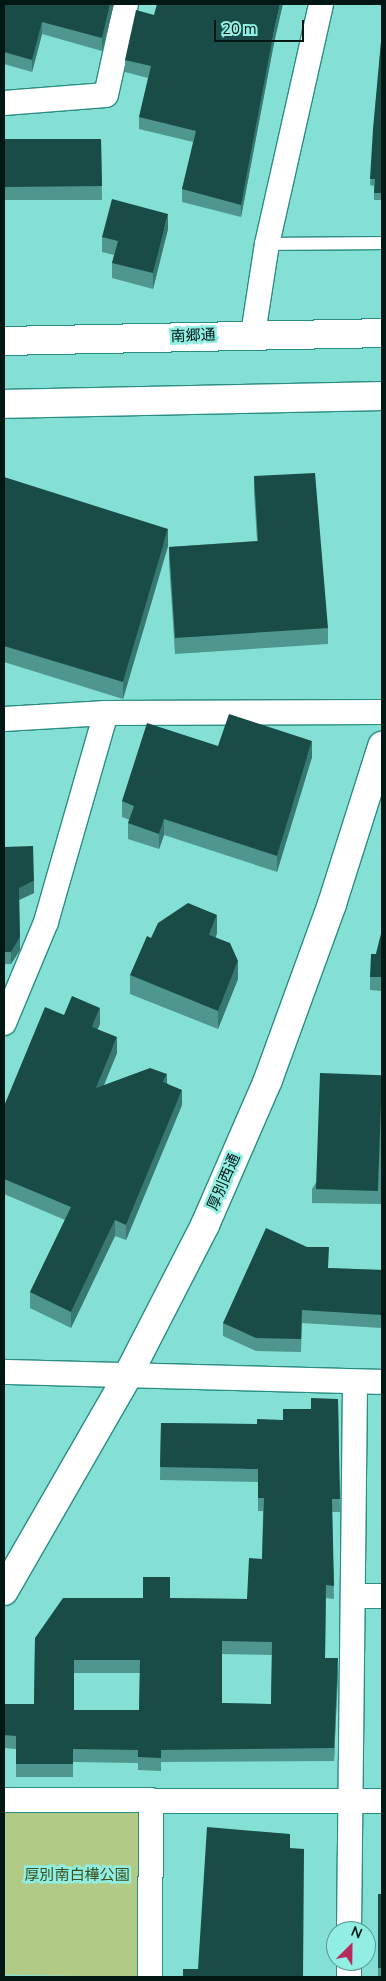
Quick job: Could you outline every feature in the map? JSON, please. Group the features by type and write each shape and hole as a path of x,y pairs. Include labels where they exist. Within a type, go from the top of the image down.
{"street":[{"path":"4,103 106,95 126,4"},
{"path":"253,334 268,244 321,4"},
{"name":"南郷通","path":"4,342 253,334 382,333"},
{"path":"5,407 382,396"},
{"path":"4,719 106,713 382,712"},
{"path":"4,1023 13,982 46,922 106,713"},
{"name":"厚別西通","path":"4,1591 127,1377 205,1226 268,1080 332,904 382,746"},
{"path":"4,1372 127,1377 382,1382"},
{"path":"349,1921 348,1801 353,1596 355,1382"},
{"path":"353,1596 382,1596"},
{"path":"4,1800 382,1801"},
{"path":"150,1977 151,1800"}],"lane":[{"path":"268,244 382,243"}],"green space":[{"name":"厚別南白樺公園","path":"4,1797 151,1800 148,1977 4,1974"}],"building":[{"path":"4,4 110,4 102,38 42,22 32,60 4,52"},
{"path":"157,4 280,4 241,205 182,189 196,131 139,117 151,66 125,60 136,10 154,15"},
{"path":"382,30 382,193 374,193 375,179 370,179"},
{"path":"4,139 101,139 102,186 5,187 5,278 4,278"},
{"path":"112,199 168,214 153,273 112,263 118,241 102,237"},
{"path":"315,473 328,628 175,638 169,547 258,541 254,476"},
{"path":"4,477 168,529 123,682 4,646"},
{"path":"229,714 312,741 277,856 164,819 159,834 128,823 134,806 122,801 147,723 218,746"},
{"path":"33,846 34,881 19,888 20,937 11,952 4,952 4,847"},
{"path":"188,903 217,915 209,935 230,943 238,961 218,1011 130,975 147,936 151,938 158,923"},
{"path":"382,930 382,977 370,977 371,954 376,954"},
{"path":"72,996 100,1008 92,1027 117,1037 96,1088 150,1068 167,1074 163,1082 182,1090 126,1225 115,1220 71,1312 30,1292 71,1207 4,1179 4,1106 45,1007 64,1015"},
{"path":"320,1073 382,1075 378,1191 316,1189"},
{"path":"266,1228 307,1247 329,1247 328,1268 382,1270 382,1315 302,1310 301,1339 256,1338 223,1323"},
{"path":"311,1398 338,1399 340,1499 332,1499 334,1586 326,1585 325,1658 338,1658 334,1748 161,1750 161,1758 138,1757 138,1750 73,1749 73,1764 16,1764 16,1736 4,1735 4,1704 34,1704 35,1638 63,1598 143,1598 143,1577 170,1577 170,1598 247,1599 249,1558 262,1559 264,1498 258,1498 258,1469 160,1467 161,1423 257,1424 257,1419 283,1420 283,1409 311,1409","holes":["222,1641 272,1642 271,1704 222,1703","74,1660 140,1660 139,1710 74,1710"]},
{"path":"382,1684 382,1758 381,1758"},
{"path":"207,1827 290,1834 290,1848 304,1849 303,1977 183,1977 183,1969 198,1969"},
{"path":"378,1894 382,1894 382,1968 378,1968"}]}
